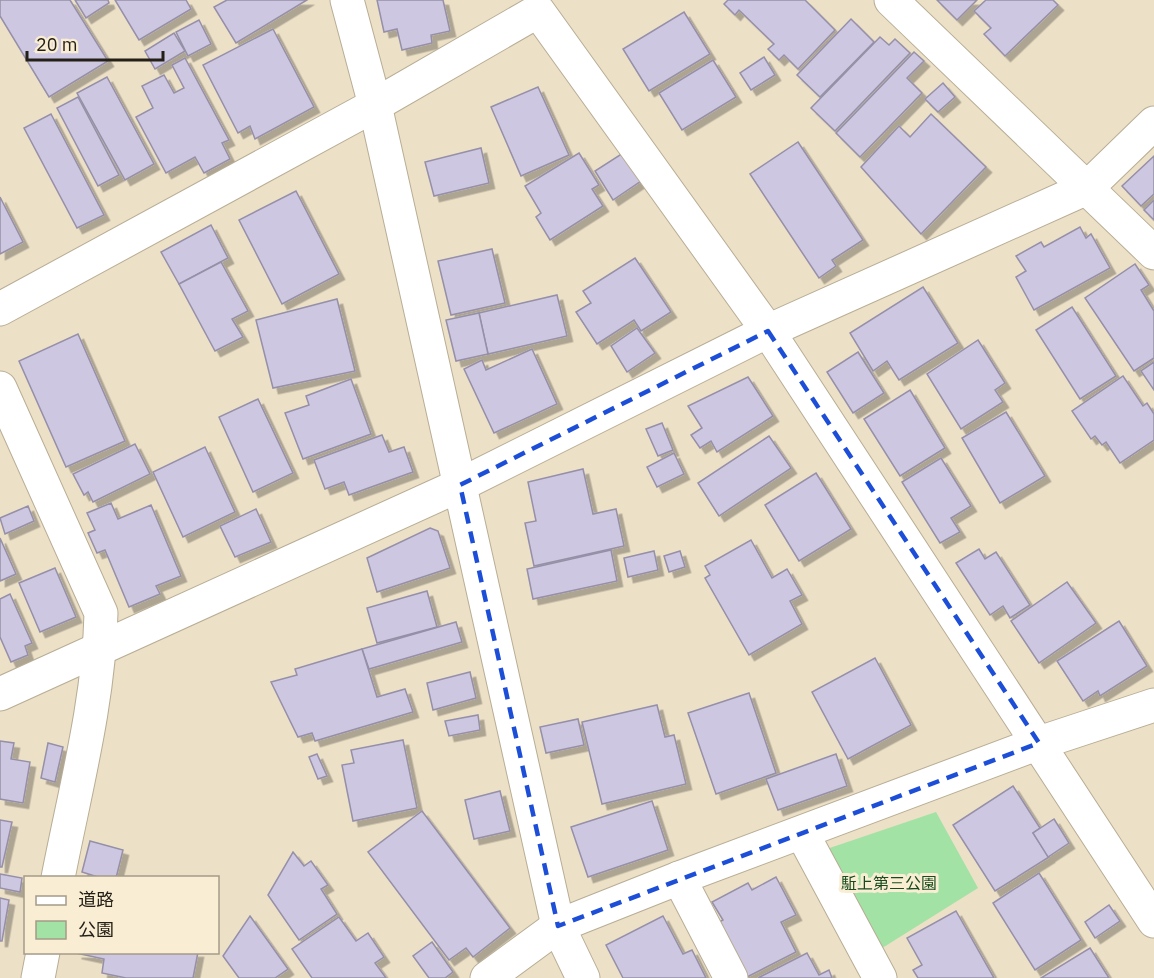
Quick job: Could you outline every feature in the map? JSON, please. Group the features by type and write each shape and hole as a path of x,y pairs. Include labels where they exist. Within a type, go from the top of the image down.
{"street":[{"path":"347,0 375,105 558,926 583,978"},
{"path":"891,0 1154,253"},
{"path":"0,309 375,105 538,11 768,331 1154,921"},
{"path":"0,694 460,485 768,331 1087,188 1154,123"},
{"path":"0,388 101,613 100,650 91,711 58,876"},
{"path":"487,978 558,926 679,878 1039,743 1154,705"},
{"path":"802,833 880,978"},
{"path":"679,878 730,978"},
{"path":"38,978 43,954"}],"highlighted area":[{"path":"768,331 1039,743 558,926 460,485"}],"green space":[{"name":"駈上第三公園","path":"936,812 978,888 871,955 812,854"}],"building":[{"path":"0,0 70,0 108,61 49,97 0,16"},
{"path":"75,0 108,0 109,3 86,18"},
{"path":"115,0 186,0 191,9 139,40"},
{"path":"227,0 307,0 236,43 214,7"},
{"path":"377,0 443,0 450,31 431,35 432,43 402,50 397,29 384,32"},
{"path":"728,0 805,0 835,30 798,69 784,55 779,60 768,49 774,44 739,10 735,15 724,4"},
{"path":"937,0 977,0 957,20"},
{"path":"986,0 1053,0 1058,5 1005,56 984,34 991,28 974,11"},
{"path":"684,12 710,54 649,91 623,49"},
{"path":"851,19 874,42 820,97 797,75"},
{"path":"199,20 211,44 188,56 176,32"},
{"path":"273,29 314,107 255,139 250,126 238,133 203,65"},
{"path":"174,33 185,51 155,69 145,51"},
{"path":"880,37 889,45 895,39 910,53 835,131 811,108"},
{"path":"914,52 924,61 907,78 922,93 860,157 836,133"},
{"path":"764,57 775,75 751,90 740,73"},
{"path":"185,58 229,140 222,143 230,159 204,173 195,157 166,173 136,117 153,108 142,86 164,75 174,93 184,88 172,65"},
{"path":"713,60 736,97 682,130 659,93"},
{"path":"107,77 154,164 125,180 77,93"},
{"path":"943,83 955,97 938,112 925,99"},
{"path":"538,87 569,155 521,176 491,107"},
{"path":"78,97 119,175 98,186 57,108"},
{"path":"51,114 104,215 77,228 24,128"},
{"path":"931,114 986,167 921,234 861,167 899,126 910,137"},
{"path":"798,142 863,240 832,260 836,266 819,278 750,174"},
{"path":"481,148 489,183 434,196 425,162"},
{"path":"579,153 599,185 592,189 603,206 550,240 536,217 541,213 525,186"},
{"path":"623,153 641,181 613,200 595,171"},
{"path":"1154,156 1154,194 1141,206 1122,186"},
{"path":"296,191 339,274 282,304 239,220"},
{"path":"0,197 23,242 0,254"},
{"path":"1154,200 1154,220 1144,210"},
{"path":"211,225 228,258 179,284 161,252"},
{"path":"1080,227 1086,238 1091,234 1110,268 1034,310 1016,277 1026,271 1016,256 1041,242 1044,247"},
{"path":"492,249 505,303 451,315 438,261"},
{"path":"635,258 671,312 641,331 634,320 597,344 576,312 591,303 583,291"},
{"path":"221,262 248,311 232,319 243,337 215,351 179,284"},
{"path":"1135,264 1149,285 1141,290 1154,311 1154,358 1134,371 1085,298"},
{"path":"923,287 958,343 899,380 887,361 873,371 850,333"},
{"path":"557,295 567,336 488,354 479,313"},
{"path":"337,299 355,371 273,388 256,320"},
{"path":"1072,307 1116,376 1080,399 1036,330"},
{"path":"479,313 488,354 456,361 446,320"},
{"path":"637,328 655,353 627,372 611,346"},
{"path":"78,334 125,441 66,467 19,361"},
{"path":"978,340 1005,383 995,390 1003,402 961,429 927,374"},
{"path":"532,349 557,404 494,433 464,369 482,360 486,370"},
{"path":"858,352 884,393 853,413 827,372"},
{"path":"1154,362 1154,390 1141,371"},
{"path":"1123,376 1143,406 1147,403 1154,414 1154,440 1120,463 1106,442 1102,445 1095,436 1091,439 1072,411"},
{"path":"748,377 773,416 717,452 711,441 700,448 691,435 702,428 688,406"},
{"path":"351,379 371,434 303,459 285,413 309,405 306,396"},
{"path":"910,390 945,448 900,476 864,419"},
{"path":"258,399 293,473 253,492 219,417"},
{"path":"1006,412 1045,476 1000,503 962,438"},
{"path":"662,423 673,450 658,456 646,429"},
{"path":"382,435 389,452 404,447 413,472 349,495 344,482 325,489 314,460"},
{"path":"769,436 791,468 719,516 698,483"},
{"path":"135,444 150,474 93,502 88,492 84,495 73,474"},
{"path":"205,447 235,512 183,537 153,472"},
{"path":"674,453 684,474 657,487 647,467"},
{"path":"941,458 971,506 951,518 960,532 940,543 902,482"},
{"path":"583,469 593,514 616,509 624,546 534,566 525,523 536,521 528,482"},
{"path":"816,473 851,529 799,561 765,505"},
{"path":"111,503 118,519 151,505 181,576 156,586 160,594 129,607 105,550 97,553 88,533 95,530 87,513"},
{"path":"28,506 34,521 5,534 0,518"},
{"path":"256,509 271,542 235,557 220,526"},
{"path":"430,528 438,531 450,568 377,592 367,558"},
{"path":"0,538 16,574 0,581"},
{"path":"751,540 772,578 787,569 802,595 790,601 802,624 749,655 705,578 710,575 705,566"},
{"path":"979,549 985,559 996,552 1030,605 1010,618 1003,606 990,615 956,563"},
{"path":"611,550 617,581 533,599 527,569"},
{"path":"654,551 658,570 628,577 624,558"},
{"path":"680,551 685,567 669,572 664,556"},
{"path":"55,568 76,617 40,632 19,583"},
{"path":"1067,582 1096,623 1039,663 1011,621"},
{"path":"427,591 437,627 377,643 367,608"},
{"path":"10,594 32,643 25,646 28,655 11,662 0,637 0,599"},
{"path":"1119,621 1147,666 1100,696 1098,691 1083,701 1057,661"},
{"path":"456,622 462,642 369,669 362,649"},
{"path":"362,649 377,697 405,689 413,712 315,741 312,733 298,737 271,682 297,675 295,669"},
{"path":"875,658 911,725 848,759 812,692"},
{"path":"470,672 476,698 433,710 427,683"},
{"path":"749,693 776,773 716,794 688,713"},
{"path":"657,705 665,737 674,735 686,784 602,804 582,722"},
{"path":"478,715 480,730 449,736 445,721"},
{"path":"578,719 584,745 546,753 540,727"},
{"path":"403,740 417,808 353,821 342,765 354,763 351,750"},
{"path":"0,741 14,743 11,759 30,762 23,803 0,799"},
{"path":"48,743 63,747 55,782 41,778"},
{"path":"317,754 327,776 318,779 309,757"},
{"path":"836,754 847,786 778,810 766,779"},
{"path":"1013,786 1040,828 1033,833 1049,857 995,891 953,825"},
{"path":"500,791 510,831 474,839 465,800"},
{"path":"652,801 668,850 588,877 571,827"},
{"path":"422,811 510,928 473,957 466,948 449,960 368,852"},
{"path":"1054,819 1069,843 1048,857 1033,833"},
{"path":"0,820 12,822 2,867 0,867"},
{"path":"90,841 123,850 116,876 95,876 82,872"},
{"path":"293,852 304,866 311,861 328,885 321,889 337,914 299,940 268,895"},
{"path":"1039,873 1081,940 1035,970 993,903"},
{"path":"0,874 22,878 20,892 0,888"},
{"path":"776,877 796,915 781,922 796,952 745,978 709,928 723,920 712,902 748,883 752,890"},
{"path":"0,898 9,900 2,941 0,941"},
{"path":"1109,905 1120,921 1095,938 1085,922"},
{"path":"956,911 994,978 918,978 913,970 922,965 907,938"},
{"path":"250,916 288,969 275,978 239,978 223,956"},
{"path":"663,916 683,954 692,950 706,978 623,978 606,945"},
{"path":"339,917 356,941 368,933 384,957 375,963 386,978 312,978 292,949"},
{"path":"432,942 453,972 445,978 429,978 413,956"},
{"path":"1090,948 1109,978 1041,978"},
{"path":"807,953 819,975 829,970 832,978 758,978"},
{"path":"81,954 198,954 193,978 126,978 102,973 104,959"}]}
